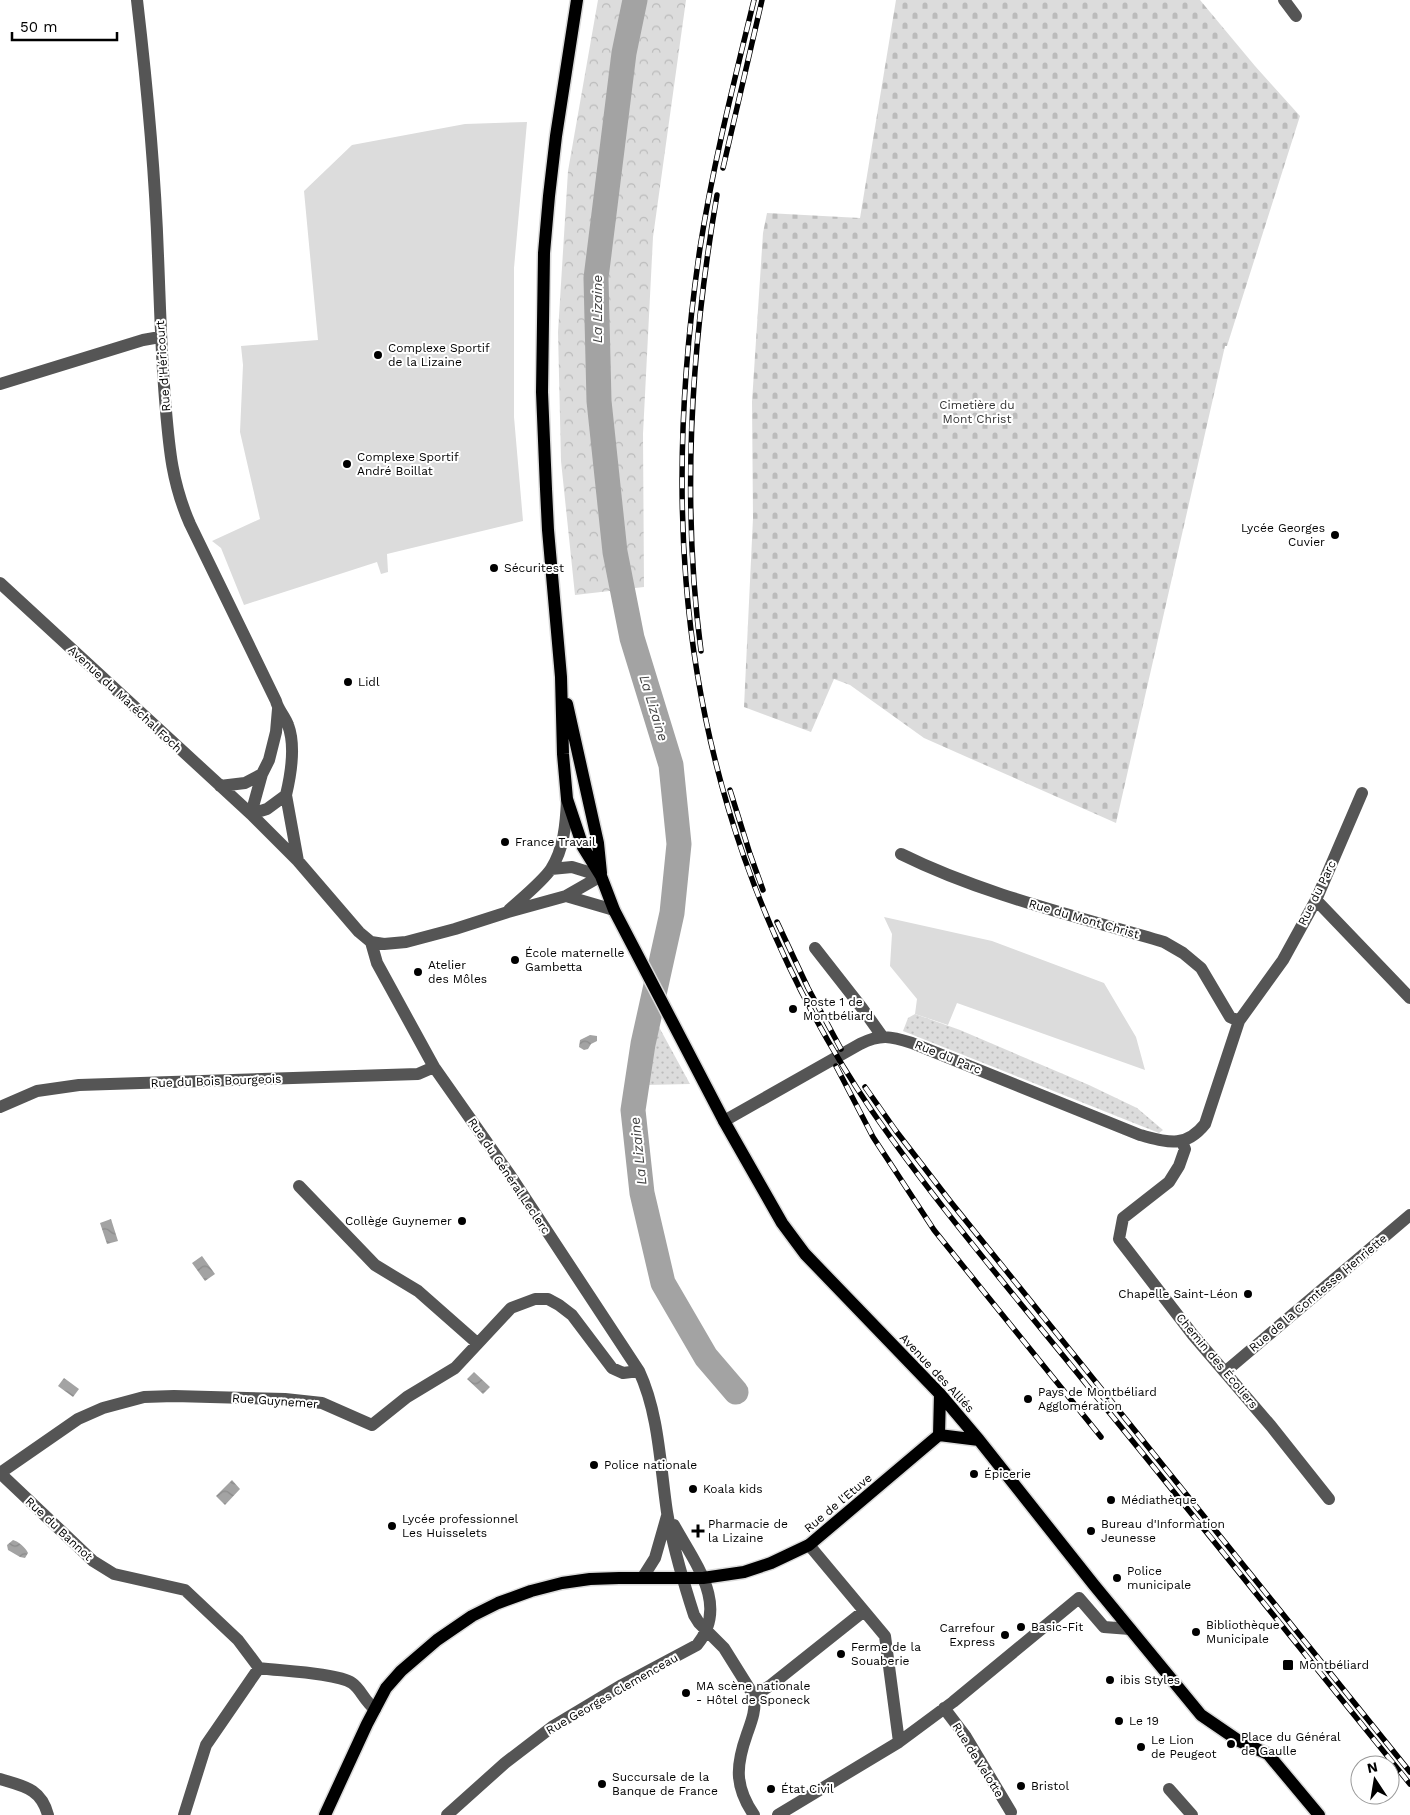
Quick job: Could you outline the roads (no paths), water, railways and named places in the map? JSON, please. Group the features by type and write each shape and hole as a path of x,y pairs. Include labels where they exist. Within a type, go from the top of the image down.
{"main road":[{"path":"577,0 550,187 544,262 542,392 548,530 561,677 563,754 567,799 582,847 601,876"},
{"path":"561,677 598,843 601,876"},
{"name":"Avenue des Alliés","path":"601,876 614,910 724,1122 782,1223 805,1254 940,1394 1202,1715 1239,1741 1268,1754 1319,1815"},
{"path":"940,1394 939,1436 979,1440"},
{"name":"Rue de l'Etuve","path":"325,1815 386,1688 401,1671 437,1640 472,1616 498,1602 562,1583 590,1579 643,1577 703,1578 744,1572 772,1563 809,1545 939,1436"}],"street":[{"name":"Rue d'Héricourt","path":"137,0 148,92 158,255 160,337 170,457 180,501 276,701 278,709 276,732 269,760 262,774 251,814"},
{"path":"1284,0 1296,16"},
{"path":"0,384 144,340 160,337"},
{"name":"Avenue du Maréchal Foch","path":"0,583 251,814"},
{"name":"Rue d'Héricourt","path":"278,709 288,724 290,734 292,761 286,795"},
{"path":"220,786 244,783 262,774"},
{"name":"Rue du Parc","path":"882,1036 894,1037 912,1043 1140,1135 1165,1141 1182,1142 1197,1135 1206,1124 1239,1021 1283,960 1316,900 1362,794"},
{"path":"251,814 267,809 286,795 298,861"},
{"path":"508,912 551,869 561,844 566,824 567,799"},
{"name":"Rue du Général Leclerc","path":"251,814 298,861 359,932 371,942 377,963 434,1067 517,1185 639,1371 648,1390 676,1558 694,1615 707,1632 724,1648 754,1696"},
{"name":"Rue du Mont Christ","path":"901,854 933,870 1006,896 1164,942 1201,968 1230,1017 1239,1021"},
{"path":"551,869 572,867 601,876"},
{"path":"371,942 384,944 406,942 566,896 601,876"},
{"path":"566,896 614,910"},
{"path":"1316,900 1410,998"},
{"path":"724,1122 860,1044 882,1036 815,948"},
{"name":"Rue du Bois Bourgeois","path":"0,1107 37,1091 78,1085 418,1074 434,1067"},
{"name":"Chemin des Écoliers","path":"1182,1142 1185,1150 1180,1166 1169,1182 1124,1218 1119,1239 1193,1335 1226,1372 1329,1500"},
{"path":"299,1186 376,1265 418,1291 477,1344"},
{"name":"Rue de la Comtesse Henriette","path":"1226,1372 1410,1216"},
{"name":"Rue Guynemer","path":"0,1473 78,1419 104,1408 144,1398 174,1396 285,1399 322,1403 372,1425 407,1397 455,1368 511,1308 535,1299 548,1299 572,1316 612,1368 623,1373 639,1371"},
{"name":"Rue du Bannot","path":"0,1473 93,1561 114,1574 185,1590 238,1640 259,1668"},
{"name":"Rue du Général Leclerc","path":"643,1577 655,1558 668,1514"},
{"name":"Rue du Général Leclerc","path":"668,1514 710,1594 711,1605 707,1632"},
{"path":"809,1545 885,1636 899,1742"},
{"path":"778,1815 899,1742 944,1708 1079,1598 1104,1627 1130,1629"},
{"path":"749,1813 740,1786 738,1765 739,1755 754,1714 756,1705 754,1696 771,1685 864,1611"},
{"name":"Rue Georges Clemenceau","path":"448,1815 505,1763 552,1727 622,1685 697,1645 707,1632"},
{"path":"184,1815 206,1746 259,1668 328,1676 346,1680 354,1684 366,1703 375,1709"},
{"name":"Rue de Velotte","path":"944,1708 966,1737 1011,1812"},
{"path":"0,1779 29,1788 39,1796 48,1815"},
{"path":"1169,1790 1192,1815"}],"water":[{"path":"590,1035 597,1036 597,1041 591,1044 588,1049 584,1050 579,1047 580,1040"},
{"path":"111,1219 118,1241 107,1244 100,1223"},
{"path":"202,1256 215,1274 205,1281 192,1263"},
{"path":"474,1372 490,1387 483,1394 467,1379"},
{"path":"64,1378 79,1389 73,1397 58,1386"},
{"path":"232,1480 240,1489 225,1505 216,1496"},
{"path":"13,1540 27,1551 28,1553 25,1558 8,1550 7,1545"}],"waterway":[{"name":"La Lizaine","path":"635,0 624,53 596,278 599,401 615,552 632,638 671,765 679,844 672,913 643,1044 633,1110 642,1193 663,1283 706,1357 736,1392"}],"railway":[{"path":"754,0 718,154 700,248 686,372 682,456 683,539 694,652 706,722 723,791 744,858 770,924 800,989 834,1051 872,1111 924,1183 979,1252 1410,1784"},
{"path":"723,168 762,0"},
{"path":"701,651 691,536 690,479 695,365 708,252 717,195"},
{"path":"730,790 763,890"},
{"path":"777,922 808,988 841,1049"},
{"path":"836,1066 873,1137 934,1230 1101,1437"},
{"path":"865,1087 950,1201 1410,1772"}],"place":[{"name":"Complexe Sportif de la Lizaine","path":"378,355"},
{"name":"Complexe Sportif André Boillat","path":"347,464"},
{"name":"Lycée Georges Cuvier","path":"1335,535"},
{"name":"Sécuritest","path":"494,568"},
{"name":"Lidl","path":"348,682"},
{"name":"France Travail","path":"505,842"},
{"name":"École maternelle Gambetta","path":"515,960"},
{"name":"Atelier des Môles","path":"418,972"},
{"name":"Poste 1 de Montbéliard","path":"793,1009"},
{"name":"Collège Guynemer","path":"462,1221"},
{"name":"Chapelle Saint-Léon","path":"1248,1294"},
{"name":"Pays de Montbéliard Agglomération","path":"1028,1399"},
{"name":"Police nationale","path":"594,1465"},
{"name":"Épicerie","path":"974,1474"},
{"name":"Koala kids","path":"693,1489"},
{"name":"Médiathèque","path":"1111,1500"},
{"name":"Lycée professionnel Les Huisselets","path":"392,1526"},
{"name":"Pharmacie de la Lizaine","path":"698,1531"},
{"name":"Bureau d'Information Jeunesse","path":"1091,1531"},
{"name":"Police municipale","path":"1117,1578"},
{"name":"Basic-Fit","path":"1021,1627"},
{"name":"Bibliothèque Municipale","path":"1196,1632"},
{"name":"Carrefour Express","path":"1005,1635"},
{"name":"Ferme de la Souaberie","path":"841,1654"},
{"name":"Montbéliard","path":"1288,1665"},
{"name":"ibis Styles","path":"1110,1680"},
{"name":"MA scène nationale - Hôtel de Sponeck","path":"686,1693"},
{"name":"Le 19","path":"1119,1721"},
{"name":"Place du Général de Gaulle","path":"1231,1744"},
{"name":"Le Lion de Peugeot","path":"1141,1747"},
{"name":"Succursale de la Banque de France","path":"602,1784"},
{"name":"Bristol","path":"1021,1786"},
{"name":"État Civil","path":"771,1789"}],"park label":[{"name":"Cimetière du Mont Christ","path":"977,412"}]}
